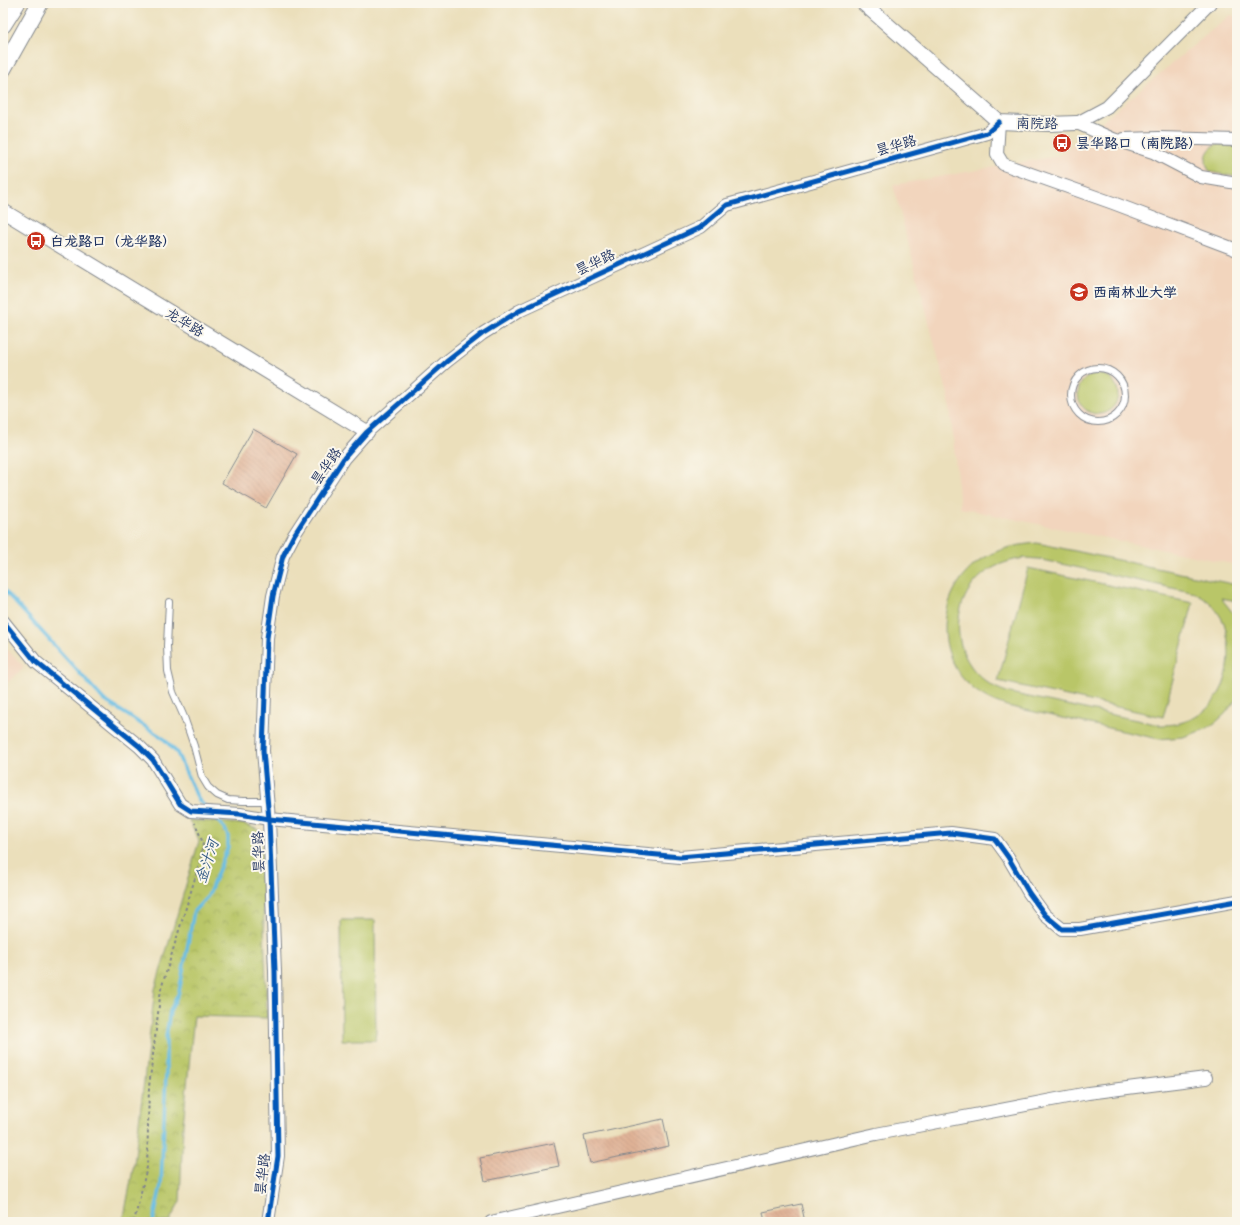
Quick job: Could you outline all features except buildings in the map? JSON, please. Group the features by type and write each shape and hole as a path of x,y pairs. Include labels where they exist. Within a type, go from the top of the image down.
{"main road":[{"path":"3,25 17,3"},
{"path":"3,69 40,3"}],"street":[{"name":"南院路","path":"863,3 999,122 1049,124 1077,123 1107,107 1210,3"},
{"path":"999,122 997,154 1003,164 1113,203 1237,250"},
{"name":"昙华路","path":"268,1222 278,1156 275,971 269,820 263,751 267,638 273,596 283,556 294,535 344,458 367,432 446,362 482,334 519,311 701,227 727,205 987,133 999,122"},
{"path":"1077,123 1113,139 1153,152 1201,177 1237,183"},
{"path":"1113,139 1159,138 1237,140"},
{"name":"龙华路","path":"3,211 367,432"},
{"path":"3,621 36,662 139,746 153,760 180,804 191,811 240,814 269,820 680,857 951,833 996,839 1045,915 1062,929 1080,929 1237,901"},
{"path":"491,1222 876,1134 1088,1093 1206,1078"}],"lane":[{"path":"1097,368 1104,368 1116,375 1120,380 1125,393 1124,400 1118,412 1112,417 1099,421 1086,418 1080,414 1072,402 1071,396 1074,382 1078,377 1084,372 1097,368"},
{"path":"169,602 167,646 168,671 173,692 194,746 202,777 208,787 218,795 228,800 267,801"}],"path":[{"path":"134,1222 146,1167 148,1087 161,989 200,862 203,842 191,811"}],"shaded area":[{"name":"西南林业大学","path":"1230,15 1237,16 1237,565 960,508 949,399 893,185 1058,156 1109,116"},
{"path":"3,645 24,667 3,687"}],"green space":[{"path":"1217,144 1237,147 1237,177 1210,172 1206,164 1206,156"},
{"path":"1098,374 1106,376 1112,380 1116,386 1118,394 1116,402 1112,408 1106,412 1098,414 1090,412 1084,408 1080,402 1078,394 1080,386 1084,380 1090,376"},
{"path":"1037,543 1237,585 1237,601 1221,598 1237,618 1237,698 1225,714 1206,729 1183,737 1159,739 1007,706 995,702 974,690 965,681 955,667 945,636 949,604 955,588 977,563 990,554 1005,548","holes":["1025,558 1038,559 1195,593 1208,601 1217,611 1224,623 1228,642 1229,661 1226,678 1219,694 1209,707 1196,717 1179,723 1160,725 1010,693 996,688 983,679 972,668 964,655 960,640 958,626 960,611 965,597 974,584 985,573 994,567"]},
{"path":"1028,568 1193,603 1163,717 998,681"},
{"path":"189,820 243,824 261,831 267,1018 194,1016 183,1125 180,1201 169,1222 123,1222 134,1164 155,989 199,841"},
{"path":"341,920 375,920 376,1040 342,1040"}],"waterway":[{"name":"金汁河","path":"3,589 104,700 163,738 177,753 198,799 207,809"},
{"name":"金汁河","path":"153,1222 161,1185 166,1074 166,1037 170,1011 179,992 194,911 208,896 228,847 228,836 225,829 213,815"}],"cycle path":[{"path":"268,1222 278,1156 275,971 269,819 263,751 267,638 273,596 283,556 294,535 344,458 367,432 446,362 482,334 519,311 701,227 727,205 987,133 999,122"},
{"path":"3,621 36,662 139,746 153,760 180,804 191,811 240,814 269,819 680,857 951,833 995,839 1008,857 1029,893 1045,915 1062,929 1080,929 1237,901"}],"place":[{"name":"昙华路口（南院路）","path":"1062,143"},
{"name":"白龙路口（龙华路）","path":"36,241"},
{"name":"西南林业大学","path":"1079,292"}]}
